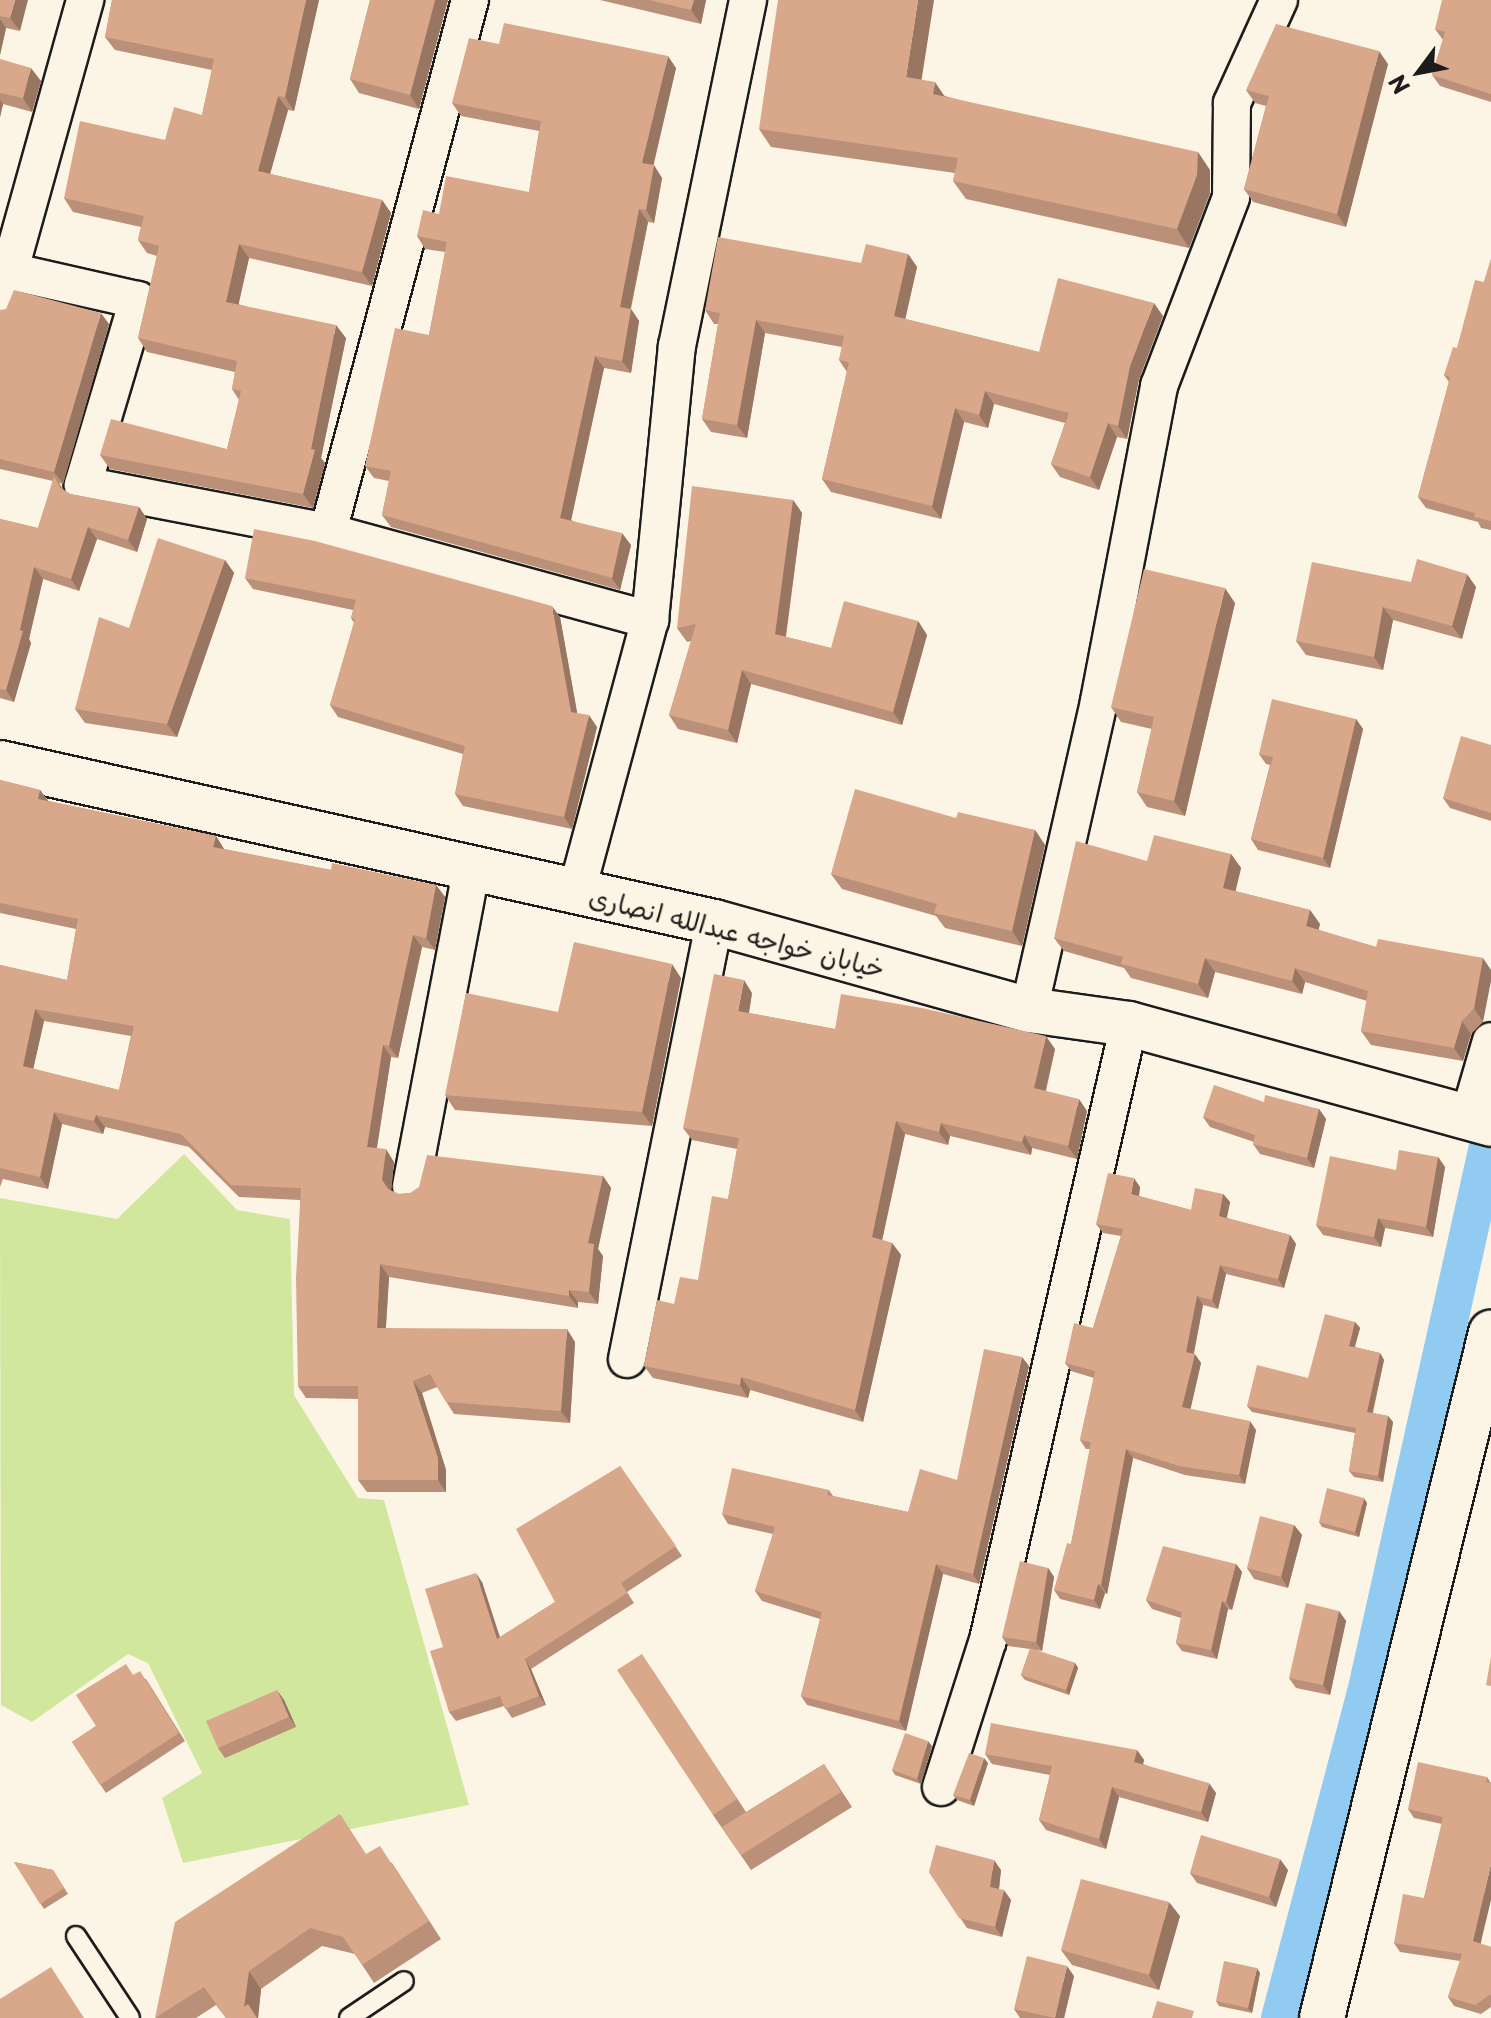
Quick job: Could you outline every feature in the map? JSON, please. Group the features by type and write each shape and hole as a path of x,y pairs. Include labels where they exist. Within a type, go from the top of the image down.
{"street":[{"path":"85,0 3,281 138,300 83,485 328,532 650,620"},
{"path":"328,532 470,0"},
{"path":"577,890 650,620 677,346 748,0"},
{"path":"1029,1010 1099,701 1159,386 1231,197 1232,103 1279,0"},
{"name":"خیابان خواجه عبدالله انصاری","path":"0,763 714,922 1029,1010 1129,1024 1480,1122"},
{"path":"411,1186 472,866"},
{"path":"627,1359 714,922"},
{"path":"941,1787 988,1640 1129,1024"},
{"path":"1480,1122 1491,1041"},
{"path":"1322,2018 1491,1333"}],"lane":[{"path":"76,1936 130,2018"},
{"path":"349,2018 404,1981"}],"green space":[{"path":"184,1154 237,1210 290,1219 294,1395 358,1498 384,1500 469,1805 183,1863 162,1798 202,1773 148,1663 128,1654 32,1722 1,1705 0,1198 117,1219"}],"building":[{"path":"0,0 15,0 10,18 0,16"},
{"path":"112,0 306,0 285,97 278,96 258,171 382,200 362,272 239,244 226,302 336,325 311,449 315,450 303,494 100,455 111,419 227,449 241,391 232,389 237,361 138,338 159,246 138,240 144,216 64,198 80,121 165,140 174,107 202,115 214,59 105,37"},
{"path":"370,0 435,0 410,95 350,79"},
{"path":"649,0 694,0 691,10"},
{"path":"778,0 918,0 906,77 935,82 933,94 1198,152 1197,175 1177,229 953,181 958,158 759,129"},
{"path":"1442,0 1491,0 1491,94 1432,75 1445,32 1435,29"},
{"path":"504,23 668,56 642,163 654,165 646,210 639,209 620,307 631,309 622,361 595,356 560,518 622,533 612,578 382,515 391,471 365,466 395,328 429,335 447,242 417,236 423,210 439,214 446,176 529,192 541,121 452,103 469,38 499,44"},
{"path":"1276,24 1379,51 1337,214 1244,189 1269,96 1246,90"},
{"path":"0,59 31,68 23,98 0,93"},
{"path":"718,237 861,263 866,244 908,254 894,316 1039,352 1058,278 1154,303 1130,366 1118,426 1108,423 1090,477 1051,464 1069,413 985,391 979,415 955,408 932,506 822,479 849,362 839,360 844,336 756,320 737,425 702,419 720,313 705,310"},
{"path":"1491,259 1491,521 1474,517 1475,513 1418,497 1450,377 1444,375 1453,347 1457,348 1475,280 1484,282"},
{"path":"14,290 101,313 54,472 0,459 0,310 6,309"},
{"path":"54,476 60,488 70,494 139,507 128,540 88,527 71,579 34,567 20,630 23,631 6,690 0,689 0,519 38,528"},
{"path":"692,486 793,500 775,634 831,648 844,601 918,621 893,712 742,670 728,730 669,715 696,624 677,628"},
{"path":"254,529 315,541 552,606 571,712 589,715 564,817 455,794 465,746 330,705 355,619 351,618 356,600 245,578"},
{"path":"158,538 225,560 167,724 75,709 99,617 129,628"},
{"path":"1417,559 1467,574 1452,626 1383,607 1374,657 1296,641 1312,562 1411,582"},
{"path":"1144,569 1225,588 1174,801 1137,792 1154,717 1111,707"},
{"path":"1272,699 1356,719 1323,858 1251,839 1273,757 1259,754"},
{"path":"1461,736 1491,745 1491,813 1443,798"},
{"path":"0,780 40,790 38,799 216,836 213,847 331,870 332,863 436,885 426,938 413,935 389,1046 383,1045 367,1147 386,1149 382,1180 388,1189 399,1194 410,1193 419,1187 427,1155 603,1176 588,1243 594,1244 589,1292 569,1290 569,1296 380,1264 377,1328 567,1329 561,1411 446,1402 430,1374 413,1381 438,1458 438,1480 358,1480 358,1386 298,1386 296,1278 301,1188 231,1185 181,1134 96,1115 94,1121 54,1112 40,1177 0,1168 0,965 67,980 78,919 0,903","holes":["35,1009 134,1026 119,1090 23,1066"]},
{"path":"855,789 956,818 958,812 1035,830 1012,931 934,913 937,904 831,874"},
{"path":"1154,835 1231,854 1223,888 1310,910 1306,926 1376,947 1378,939 1483,958 1474,1008 1462,1021 1454,1048 1361,1031 1368,991 1295,968 1292,981 1205,958 1198,984 1121,964 1123,957 1054,938 1076,841 1147,861"},
{"path":"574,942 672,964 642,1112 445,1095 466,993 558,1012"},
{"path":"714,974 744,980 738,1011 835,1029 841,994 922,1008 1046,1036 1034,1088 1079,1099 1068,1146 1024,1135 1022,1142 941,1123 939,1132 896,1121 872,1237 892,1243 855,1410 741,1377 740,1385 644,1366 657,1300 674,1304 680,1277 698,1280 712,1196 728,1199 739,1138 683,1128"},
{"path":"1214,1085 1264,1102 1265,1095 1319,1109 1307,1158 1253,1144 1255,1135 1203,1117"},
{"path":"1399,1150 1438,1157 1426,1227 1378,1218 1374,1237 1316,1225 1330,1156 1396,1170"},
{"path":"1108,1173 1134,1178 1131,1194 1191,1210 1195,1188 1223,1194 1219,1216 1290,1235 1278,1279 1220,1265 1212,1300 1197,1296 1186,1352 1195,1354 1182,1407 1250,1421 1239,1475 1179,1466 1126,1449 1101,1585 1098,1584 1094,1600 1054,1590 1067,1543 1071,1544 1091,1442 1080,1440 1095,1371 1065,1363 1074,1323 1093,1328 1123,1229 1096,1224"},
{"path":"1325,1314 1355,1322 1349,1346 1380,1353 1367,1412 1388,1416 1378,1476 1349,1471 1356,1428 1247,1406 1257,1365 1308,1378"},
{"path":"984,1349 1022,1357 973,1574 936,1564 899,1721 801,1696 822,1612 755,1591 775,1527 722,1514 732,1468 829,1490 827,1495 908,1512 920,1469 957,1480"},
{"path":"620,1466 676,1546 621,1583 627,1593 525,1659 539,1696 505,1709 500,1696 449,1712 430,1651 443,1647 425,1589 476,1573 497,1639 555,1602 516,1529"},
{"path":"1327,1488 1364,1498 1355,1532 1319,1522"},
{"path":"1260,1516 1294,1525 1281,1577 1247,1568"},
{"path":"1163,1546 1236,1564 1226,1602 1222,1601 1211,1650 1176,1643 1182,1612 1146,1600"},
{"path":"1020,1561 1048,1568 1036,1642 1002,1637"},
{"path":"1306,1603 1339,1611 1323,1685 1289,1678"},
{"path":"1030,1648 1075,1663 1066,1690 1021,1675"},
{"path":"642,1654 737,1799 713,1815 617,1670"},
{"path":"1491,1657 1491,1686 1486,1685"},
{"path":"126,1664 133,1675 140,1671 179,1733 100,1785 72,1742 96,1726 76,1695"},
{"path":"277,1690 289,1717 218,1748 206,1721"},
{"path":"991,1723 1137,1750 1134,1762 1209,1783 1201,1812 1112,1787 1099,1839 1039,1820 1052,1766 985,1754"},
{"path":"905,1733 928,1741 917,1779 892,1770"},
{"path":"969,1753 984,1758 970,1800 953,1795"},
{"path":"1418,1762 1487,1777 1486,1782 1491,1783 1491,1864 1473,1941 1491,1947 1491,1994 1475,2005 1448,1997 1462,1954 1394,1943 1403,1894 1424,1898 1443,1817 1408,1809"},
{"path":"824,1764 841,1792 741,1855 722,1827"},
{"path":"340,1814 366,1854 380,1846 429,1921 362,1965 343,1937 310,1928 249,1971 244,2007 248,2004 257,2018 226,2018 204,1987 155,2018 175,1922"},
{"path":"1201,1835 1280,1859 1269,1897 1190,1873"},
{"path":"936,1845 994,1860 990,1887 1004,1890 995,1927 959,1918 929,1872"},
{"path":"14,1862 53,1870 64,1888 40,1904"},
{"path":"1081,1879 1169,1902 1149,1975 1061,1950"},
{"path":"1027,1956 1067,1966 1055,2018 1014,2009"},
{"path":"1224,1961 1257,1968 1248,2008 1216,2001"},
{"path":"51,1967 84,2018 0,2018 0,1999"},
{"path":"1157,2001 1194,2011 1192,2018 1152,2018"}],"waterway":[{"path":"1280,2018 1366,1693 1491,1133"}]}
